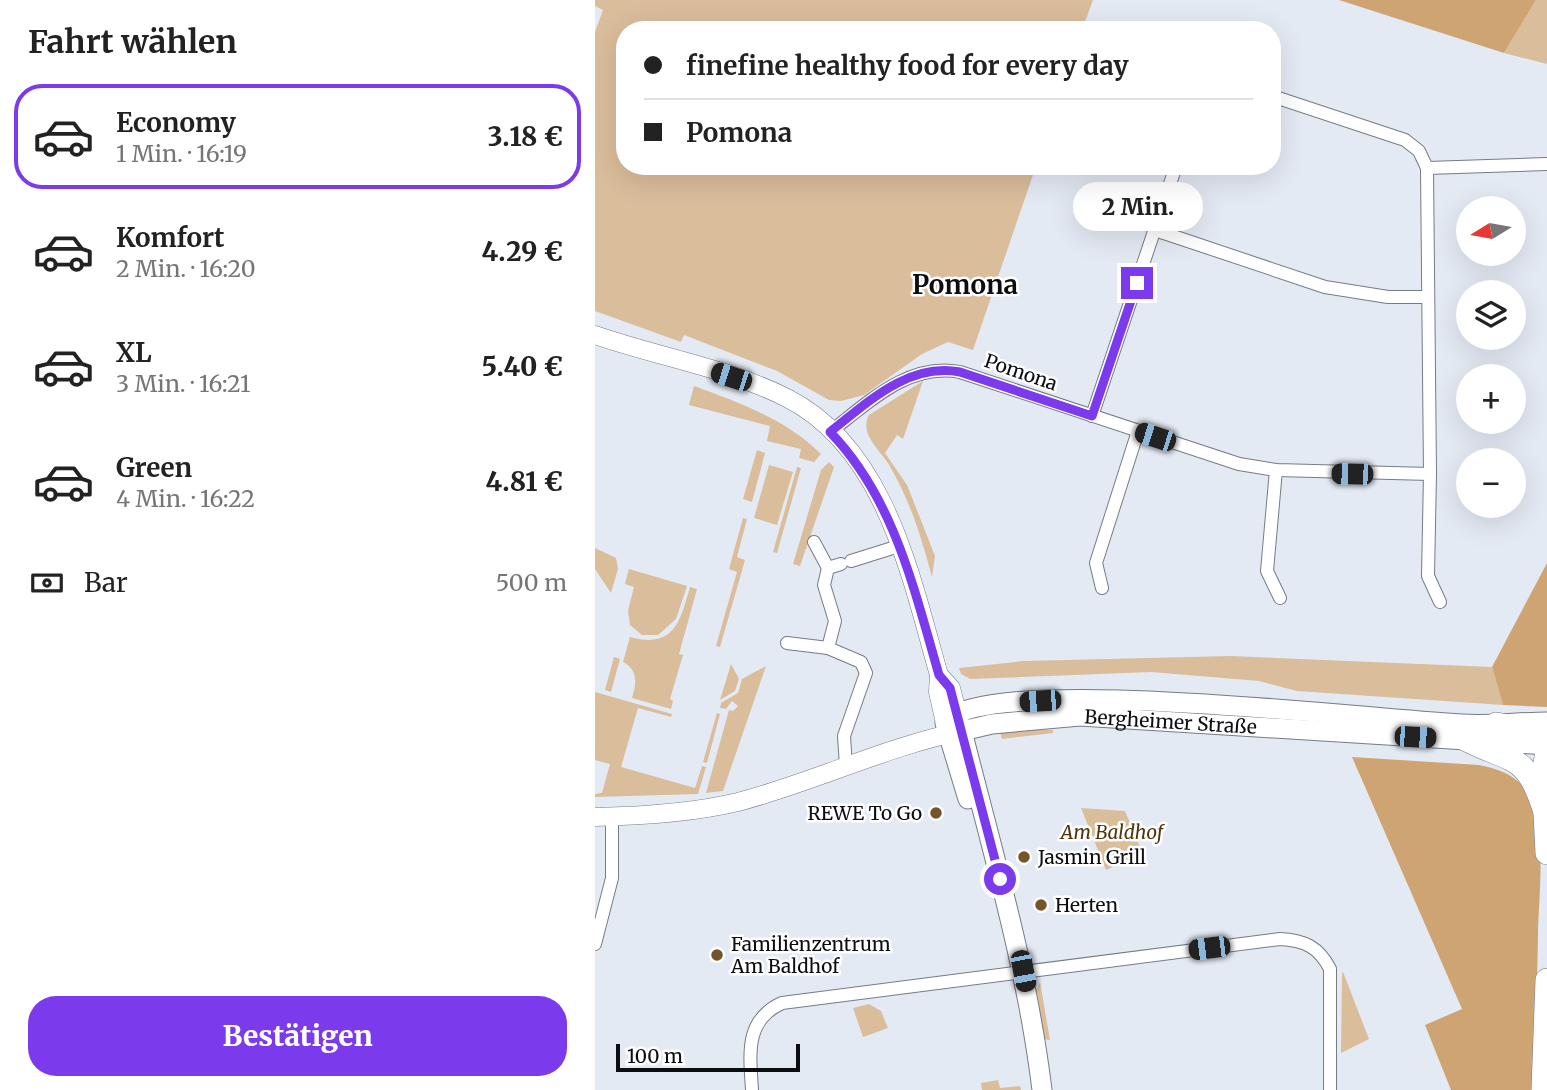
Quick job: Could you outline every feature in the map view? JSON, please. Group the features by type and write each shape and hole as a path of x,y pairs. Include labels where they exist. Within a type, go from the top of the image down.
{"highway":[{"path":"1496,724 1526,729 1547,739"},
{"path":"1465,739 1510,757 1524,767 1537,787 1544,809"},
{"path":"1547,752 1543,774 1547,853"},
{"path":"1543,1090 1547,980"}],"main road":[{"path":"595,335 769,390 804,409 830,432 871,482 899,546 939,675 950,688 953,725 969,804 994,858 1023,971 1042,1090"},
{"name":"Bergheimer Straße","path":"603,816 718,806 768,794 953,725 995,704 1121,699 1464,724 1547,722"},
{"name":"Bergheimer Straße","path":"953,725 1080,716 1547,745"}],"street":[{"path":"1281,99 1405,140 1419,151 1427,168 1430,474 1428,576 1440,602"},
{"path":"1427,168 1547,164"},
{"path":"1092,416 1173,175"},
{"path":"1155,230 1325,287 1379,297 1428,297"},
{"name":"Pomona","path":"830,432 904,379 921,371 939,369 960,372 1239,464 1276,470 1430,474"},
{"path":"1102,588 1096,563 1138,431"},
{"path":"1276,470 1267,571 1280,598"},
{"path":"814,542 828,568 824,585 835,621 828,648"},
{"path":"828,568 899,546"},
{"path":"787,643 828,648 861,662 866,673 844,736 846,766"},
{"path":"595,944 612,878 603,816"},
{"path":"752,1090 750,1046 754,1029 765,1014 782,1003 1280,939 1305,942 1325,959 1330,969 1331,1090"}],"green space":[{"path":"595,0 1093,0 1085,21 616,21 616,175 1033,175 973,350 948,342 922,354 864,395 841,401 829,400 777,371 684,335 681,342 595,311 595,32 603,10 595,6"},
{"path":"1536,0 1547,0 1547,64 1504,53"},
{"path":"923,381 903,439 897,435 885,453 907,485 935,556 932,577 903,491 866,428 869,415"},
{"path":"694,386 778,422 821,454 814,462 799,458 801,449 767,441 770,426 689,405"},
{"path":"757,450 765,453 752,502 743,499"},
{"path":"829,462 834,467 800,566 793,564 821,470"},
{"path":"769,465 793,472 777,525 754,518"},
{"path":"797,467 801,468 777,553 773,552"},
{"path":"743,518 747,519 737,557 745,560 720,647 716,646 737,572 729,569"},
{"path":"595,548 616,558 618,569 611,593 595,569"},
{"path":"629,569 687,586 676,619 658,635 642,635 630,625 628,611 634,587 625,584"},
{"path":"690,587 697,589 679,654 683,655 670,699 673,701 671,709 632,698 635,687 634,673 623,662 630,637 645,640 666,636 673,630 683,611"},
{"path":"1231,656 1492,667 1503,705 1297,691 1259,681 1151,672 970,679 961,674 959,668 1024,661"},
{"path":"614,657 620,659 611,692 605,690"},
{"path":"731,664 739,679 735,691 720,700"},
{"path":"766,666 723,791 706,793 729,710 733,711 738,706 732,701 726,709 720,708 721,703 738,693 742,679"},
{"path":"595,692 672,714 671,717 638,708 621,767 695,788 702,766 706,767 698,794 595,797 595,794 602,793 610,764 595,760"},
{"path":"717,713 720,714 707,763 703,762"},
{"path":"1020,729 1053,730 1053,733 1002,739 1000,732"},
{"name":"Am Baldhof","path":"1081,808 1125,811 1142,852 1106,870"},
{"path":"1342,973 1369,1039 1341,1053"},
{"path":"1040,982 1050,1040 1043,1039 1035,993"},
{"path":"869,1004 881,1011 888,1028 863,1037 853,1008"},
{"path":"998,1080 1000,1088 1020,1086 1021,1090 982,1090 981,1083"}],"shaded area":[{"path":"1339,0 1536,0 1504,53"},
{"path":"1547,563 1547,707 1503,705 1492,667"},
{"path":"1352,757 1479,765 1513,778 1528,794 1538,827 1540,845 1535,1090 1451,1090 1425,1025 1462,1009"}],"place":[{"name":"REWE To Go","path":"936,813"},
{"name":"Jasmin Grill","path":"1024,857"},
{"name":"Herten","path":"1041,905"},
{"name":"Familienzentrum Am Baldhof","path":"717,955"}],"district":[{"name":"Pomona","path":"965,285"}],"route":[{"path":"1000,879 991,835 950,688 939,675 890,521 862,468 830,432 871,400 904,379 930,369 960,372 1092,416 1137,283"}]}
